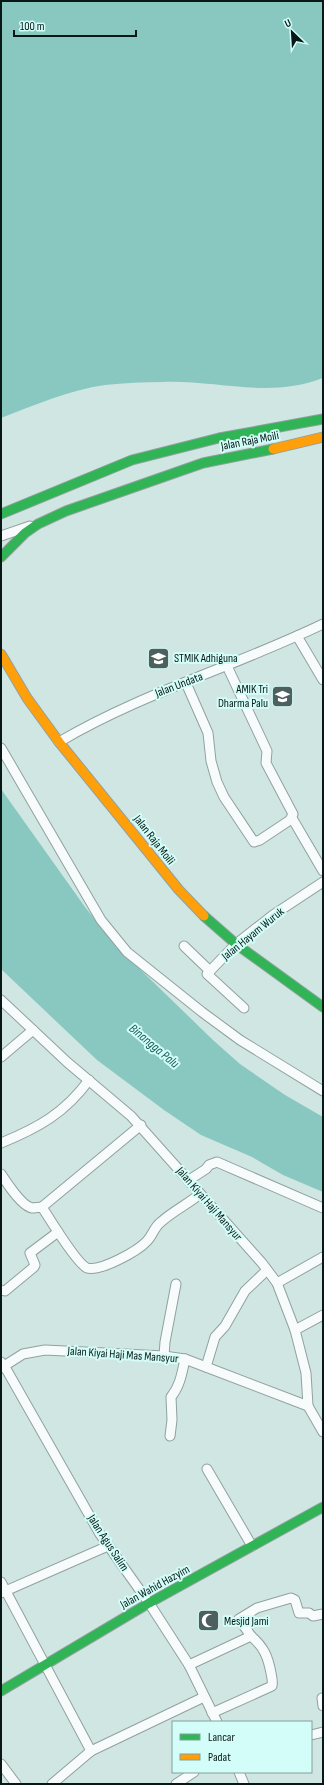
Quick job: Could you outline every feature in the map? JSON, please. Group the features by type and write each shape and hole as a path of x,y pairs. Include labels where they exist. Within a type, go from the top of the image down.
{"street":[{"path":"1,514 132,460 219,438 315,421 323,418"},
{"name":"Jalan Raja Moili","path":"1,557 21,534 35,525 181,469 218,459 243,456 323,436"},
{"path":"1,536 35,525"},
{"name":"Jalan Undata","path":"59,742 88,725 123,708 227,666 323,624"},
{"path":"297,636 323,680"},
{"name":"Jalan Raja Moili","path":"1,654 27,698 59,742 179,890 205,917 236,944 323,1006"},
{"path":"227,666 267,751 266,763 291,809 292,818 323,871"},
{"path":"186,683 208,733 211,761 217,782 224,797 248,835 254,842 260,840 292,818"},
{"path":"1,748 101,920 127,952 202,1012 240,1040 323,1091"},
{"name":"Jalan Hayam Wuruk","path":"210,971 236,944 273,916 323,882"},
{"path":"184,946 210,971 207,974 244,1008"},
{"name":"Jalan Kiyai Haji Mansyur","path":"1,1000 89,1080 113,1099 140,1125 278,1283 295,1330 306,1373 308,1406"},
{"path":"1,1057 33,1030"},
{"path":"1,1143 35,1128 62,1110 78,1095 89,1080"},
{"path":"1,1174 21,1201 32,1208 42,1207 140,1125"},
{"path":"189,1180 206,1169 209,1165 217,1162 323,1208"},
{"path":"42,1207 58,1232 86,1268 95,1269 111,1263 146,1242 160,1222 200,1194"},
{"path":"1,1290 5,1292 34,1267 35,1265 30,1252 58,1232"},
{"path":"278,1283 323,1257"},
{"path":"206,1367 215,1336 225,1326 244,1291 267,1270"},
{"path":"167,1356 165,1342 176,1284"},
{"path":"295,1330 323,1315"},
{"name":"Jalan Kiyai Haji Mas Mansyur","path":"2,1365 23,1354 45,1350 167,1356 184,1359 308,1406"},
{"path":"170,1436 172,1420 171,1397 176,1391 181,1378 184,1359"},
{"name":"Jalan Agus Salim","path":"2,1365 108,1546 149,1603 189,1665 216,1721"},
{"path":"308,1406 323,1432"},
{"path":"208,1469 252,1546"},
{"name":"Jalan Wahid Hazyim","path":"1,1690 149,1603 323,1507"},
{"path":"3,1592 108,1546"},
{"path":"1,1582 3,1592 91,1751"},
{"path":"212,1713 272,1686 267,1655 262,1646 251,1636 239,1619 253,1610 291,1598 295,1600 299,1612 309,1613 313,1616 323,1614"},
{"path":"189,1665 251,1636"},
{"path":"52,1784 91,1751 204,1697"},
{"path":"312,1735 323,1732"},
{"path":"1,1764 16,1784"},
{"path":"176,1784 192,1773"},
{"path":"239,1773 244,1784"}],"water":[{"path":"1,1 323,1 323,378 303,384 263,388 183,382 141,382 105,385 65,394 1,418"},
{"name":"Binangga Palu","path":"1,789 85,907 116,946 214,1041 240,1064 285,1095 323,1117 323,1192 283,1175 252,1157 201,1135 164,1110 97,1060 1,969"}],"traffic: fast":[{"path":"1,514 132,460 219,438 323,419"},
{"path":"1,557 25,533 38,524 66,511 203,463 273,449"},
{"path":"204,916 236,944 323,1007"},
{"path":"1,1691 149,1603 323,1507"}],"traffic: slow":[{"path":"273,449 323,437"},
{"path":"1,654 27,698 59,742 179,890 204,916"}],"place":[{"name":"STMIK Adhiguna","path":"158,658"},
{"name":"AMIK Tri Dharma Palu","path":"283,696"},
{"name":"Mesjid Jami","path":"208,1621"}]}
